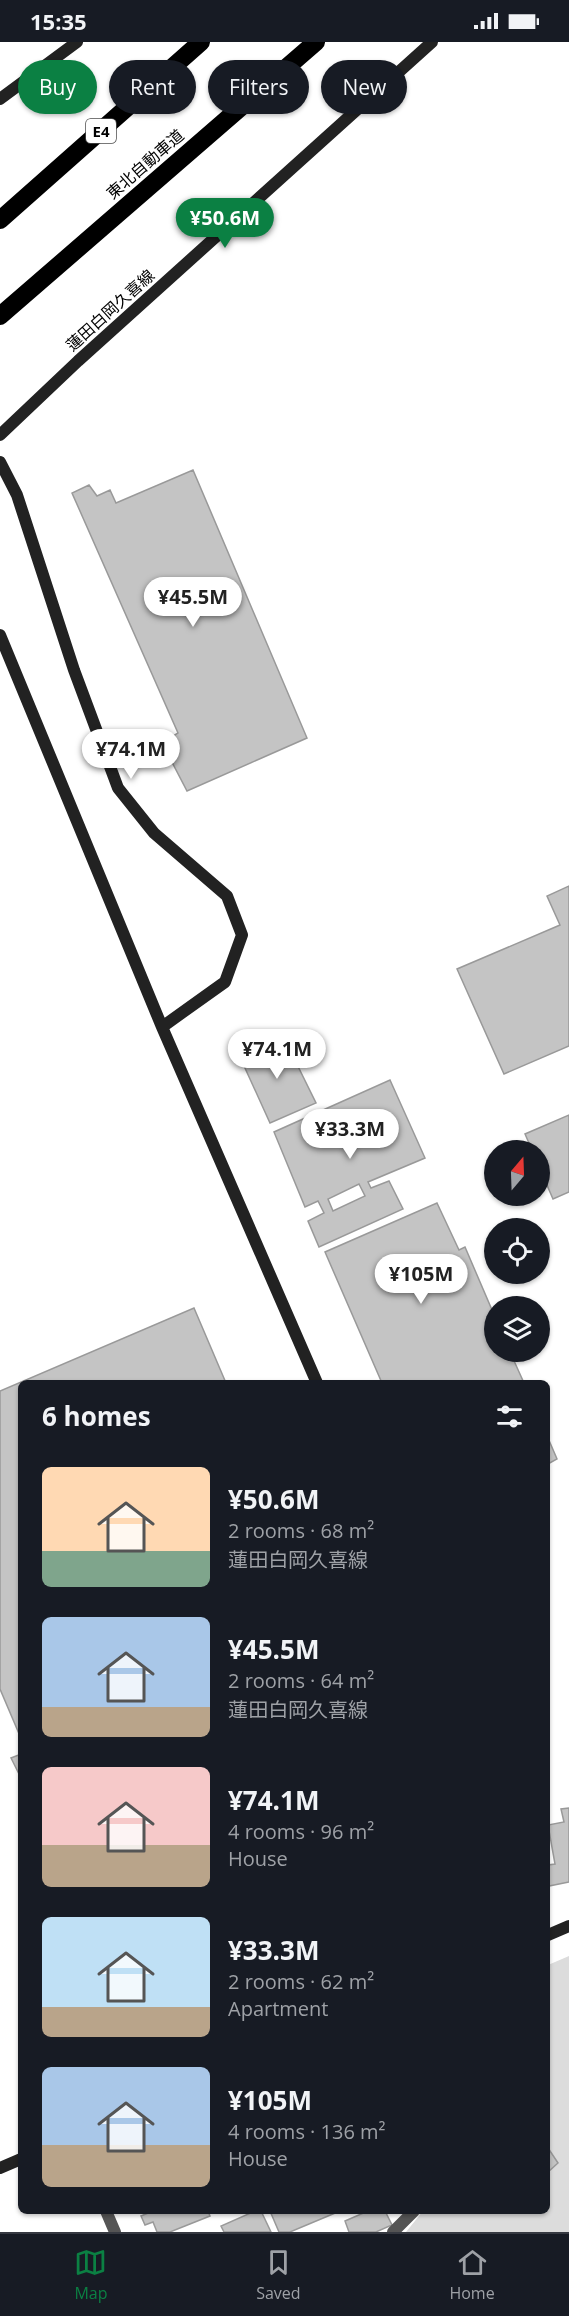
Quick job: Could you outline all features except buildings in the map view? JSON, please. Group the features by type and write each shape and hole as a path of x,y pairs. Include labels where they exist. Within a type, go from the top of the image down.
{"highway":[{"name":"E4","path":"0,220 201,42"},
{"name":"東北自動車道","path":"0,316 316,42"}],"street":[{"path":"0,99 77,42"},
{"name":"蓮田白岡久喜線","path":"0,435 87,353 432,42"},
{"path":"0,462 17,495 74,669 118,788 154,834 227,896 242,935 225,982 162,1027"},
{"path":"0,635 162,1027 316,1380"},
{"path":"550,1934 569,1926"},
{"path":"0,2168 18,2160"},
{"path":"107,2214 115,2232"},
{"path":"393,2232 411,2214"}],"shaded area":[{"path":"569,1956 569,2232 406,2232 421,2214 550,2214 550,1964"}]}
